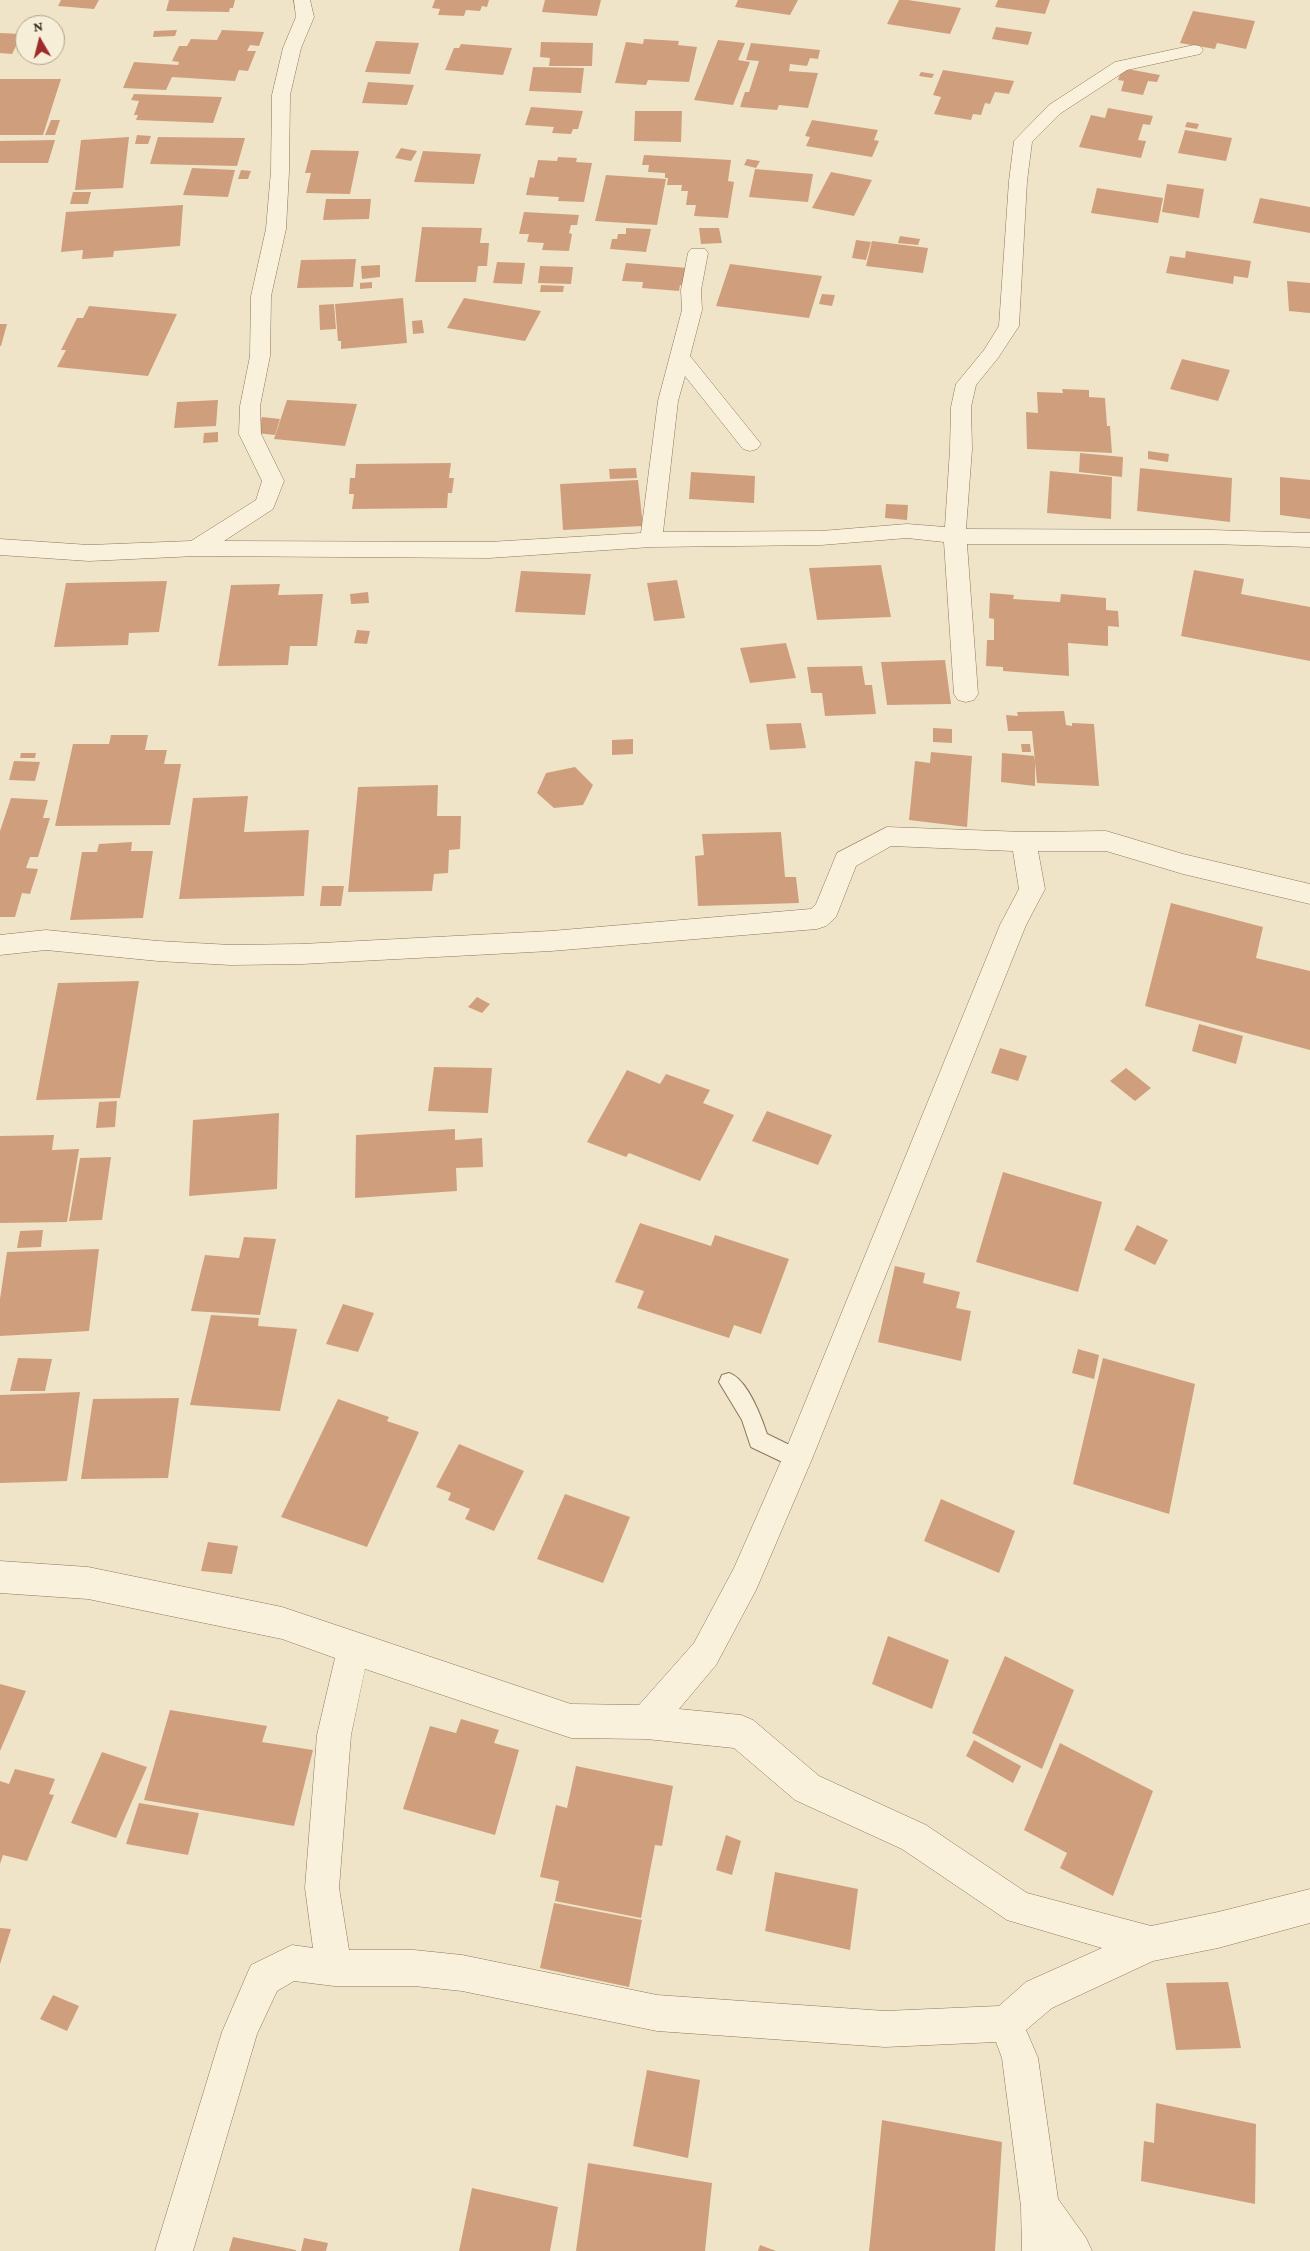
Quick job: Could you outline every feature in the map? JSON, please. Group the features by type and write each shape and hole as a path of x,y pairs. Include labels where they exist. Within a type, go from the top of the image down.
{"street":[{"path":"196,548 265,504 273,481 250,434 250,406 260,356 261,296 276,228 280,171 281,95 292,48 305,16 302,0"},
{"path":"966,694 955,536 962,448 961,407 966,384 991,354 1009,326 1018,181 1023,141 1055,109 1121,66 1194,50"},
{"path":"651,540 668,401 692,310 691,290 698,253"},
{"path":"680,357 750,444"},
{"path":"0,547 89,553 196,548 488,550 651,540 820,538 907,531 955,536 1211,537 1310,540"},
{"path":"0,945 46,940 185,953 302,954 551,941 817,919 826,910 846,860 887,836 1024,842 1106,841 1184,864 1310,894"},
{"path":"646,1722 705,1654 745,1579 797,1459 1013,925 1032,889 1024,842"},
{"path":"0,1577 88,1583 282,1623 353,1649 571,1721 646,1722 741,1732 807,1788 914,1837 1019,1908 1151,1944"},
{"path":"334,1968 322,1888 334,1735 353,1649"},
{"path":"174,2251 240,2032 264,1978 292,1963 334,1968 414,1968 462,1973 657,2013 885,2028 1006,2024 1039,1995 1151,1944 1218,1930 1310,1906"},
{"path":"1006,2024 1020,2058 1040,2206 1040,2251"},
{"path":"1040,2206 1073,2251"}],"lane":[{"path":"729,1382 751,1416 758,1440 797,1459"}],"building":[{"path":"61,0 99,0 94,9 58,6"},
{"path":"169,0 235,0 233,8 230,8 229,12 166,11"},
{"path":"435,0 489,0 487,7 482,6 480,11 466,10 464,16 438,15 440,9 432,8"},
{"path":"545,0 601,0 597,16 542,12"},
{"path":"738,0 798,0 790,15 735,7"},
{"path":"899,0 961,8 950,34 887,24"},
{"path":"998,0 1050,0 1045,14 995,7"},
{"path":"1193,11 1255,21 1246,49 1217,43 1215,49 1180,43"},
{"path":"996,27 1032,32 1028,45 992,39"},
{"path":"177,30 175,36 153,37 154,31"},
{"path":"222,30 264,32 259,46 250,45 247,51 256,51 248,71 239,70 235,81 172,77 166,90 123,88 134,62 178,65 179,62 172,61 179,46 187,46 191,39 217,40"},
{"path":"0,33 15,34 15,48 12,54 0,53"},
{"path":"644,39 679,41 678,45 697,47 689,82 648,80 646,85 615,83 626,42 643,44"},
{"path":"718,40 745,43 738,60 750,62 733,105 694,100"},
{"path":"376,41 419,43 410,74 365,72"},
{"path":"541,42 593,43 592,66 549,66 550,58 540,57"},
{"path":"751,43 820,50 818,59 810,58 807,66 790,64 789,71 818,73 808,108 779,105 777,110 740,107 745,92 749,92 759,61 746,60"},
{"path":"461,44 512,48 503,75 445,70 454,48 459,48"},
{"path":"533,67 584,68 581,93 529,91"},
{"path":"1122,68 1160,75 1157,82 1148,81 1143,95 1121,91 1124,81 1118,80"},
{"path":"943,70 1014,81 1009,94 995,92 990,104 985,103 981,115 973,114 971,120 934,114 941,97 933,95"},
{"path":"921,72 934,74 932,78 919,76"},
{"path":"0,79 61,79 43,135 0,135"},
{"path":"368,82 414,85 407,105 362,103"},
{"path":"134,94 222,97 213,123 136,120 138,115 134,115 139,101 131,100"},
{"path":"531,107 583,111 578,129 573,129 571,134 552,133 554,127 525,125"},
{"path":"1108,108 1153,116 1150,125 1143,124 1138,140 1146,141 1141,158 1079,147 1091,115 1105,118"},
{"path":"635,111 682,111 681,142 634,141"},
{"path":"51,120 60,120 55,135 45,135"},
{"path":"812,120 878,130 874,140 879,141 872,157 806,146 810,137 805,136"},
{"path":"1187,122 1199,124 1197,129 1185,127"},
{"path":"1185,130 1232,138 1226,161 1178,153"},
{"path":"137,135 151,136 148,144 135,144"},
{"path":"129,137 123,188 75,190 81,140"},
{"path":"158,137 245,138 237,166 150,164"},
{"path":"55,140 48,163 0,163 0,141"},
{"path":"401,148 417,151 411,161 395,158"},
{"path":"311,150 359,151 350,194 306,193 311,173 305,173"},
{"path":"423,151 481,154 474,184 414,182"},
{"path":"644,155 731,160 728,181 734,182 728,218 694,216 696,205 686,205 688,191 681,191 682,185 667,185 668,178 665,178 665,173 648,172 649,165 642,165"},
{"path":"558,157 577,158 576,162 592,163 584,202 558,201 559,197 526,195 530,177 534,178 538,160 557,161"},
{"path":"747,159 760,161 756,168 744,165"},
{"path":"192,168 235,170 228,197 183,195"},
{"path":"755,169 813,174 808,202 749,197"},
{"path":"241,170 251,171 248,179 238,179"},
{"path":"831,172 872,180 854,216 812,208"},
{"path":"606,175 666,179 657,225 595,221"},
{"path":"1167,184 1204,189 1199,218 1162,212"},
{"path":"1097,188 1163,198 1158,223 1091,213"},
{"path":"73,192 91,192 88,204 70,204"},
{"path":"1260,198 1310,207 1310,233 1253,223"},
{"path":"326,199 371,199 369,219 323,220"},
{"path":"183,205 180,246 114,251 113,257 82,259 83,250 61,252 66,212"},
{"path":"524,212 579,215 577,225 571,225 569,233 572,234 569,251 542,250 544,243 527,242 529,234 519,234"},
{"path":"422,227 482,228 480,243 489,243 487,266 478,266 476,282 415,282"},
{"path":"626,228 651,229 646,252 610,249 612,239 617,239 618,234 626,234"},
{"path":"699,228 719,228 722,243 701,244"},
{"path":"900,236 920,239 918,245 898,243"},
{"path":"856,240 871,242 866,260 852,258"},
{"path":"872,241 928,248 923,273 866,266"},
{"path":"1186,251 1251,261 1248,278 1234,276 1233,284 1166,273 1170,256 1185,258"},
{"path":"356,259 353,287 297,288 301,260"},
{"path":"497,262 525,263 522,284 493,283"},
{"path":"626,263 688,268 684,285 680,285 679,291 642,288 643,282 622,281"},
{"path":"730,264 822,276 809,318 716,306"},
{"path":"380,265 380,277 362,279 361,266"},
{"path":"540,266 573,267 571,284 538,283"},
{"path":"1287,281 1310,283 1310,313 1289,311"},
{"path":"372,282 372,288 360,289 360,283"},
{"path":"541,285 564,286 563,292 540,292"},
{"path":"822,294 835,295 832,306 819,304"},
{"path":"403,298 407,343 341,349 341,341 338,341 335,304"},
{"path":"464,298 541,311 525,341 447,328"},
{"path":"334,304 336,329 320,330 319,305"},
{"path":"89,306 177,314 148,376 57,367 66,350 61,350 77,318 83,318"},
{"path":"422,320 424,333 413,334 412,321"},
{"path":"0,324 7,324 1,346 0,346"},
{"path":"1182,359 1230,370 1218,401 1170,389"},
{"path":"1062,389 1089,390 1089,397 1105,398 1107,426 1110,426 1112,453 1027,449 1026,412 1038,413 1037,392 1063,393"},
{"path":"218,400 216,426 174,428 177,402"},
{"path":"287,400 357,404 345,446 274,439"},
{"path":"262,417 280,419 275,435 256,433"},
{"path":"218,432 218,442 203,443 204,433"},
{"path":"1148,451 1169,454 1168,462 1148,459"},
{"path":"1080,453 1123,457 1122,477 1079,472"},
{"path":"451,463 449,478 454,478 452,493 448,493 447,508 352,509 354,494 349,494 350,478 355,478 356,464"},
{"path":"636,468 637,478 610,479 609,469"},
{"path":"1140,468 1232,478 1230,522 1137,511"},
{"path":"1050,471 1112,477 1111,519 1047,513"},
{"path":"691,472 755,476 754,503 689,499"},
{"path":"1280,477 1310,480 1310,519 1280,515"},
{"path":"638,480 643,526 563,530 560,484"},
{"path":"886,504 908,505 907,520 885,518"},
{"path":"881,565 891,617 817,620 809,568"},
{"path":"1194,570 1244,579 1241,594 1310,607 1310,661 1181,636"},
{"path":"521,571 591,574 585,615 515,612"},
{"path":"677,580 685,618 654,621 647,583"},
{"path":"167,581 159,632 129,633 128,645 54,647 66,583"},
{"path":"280,584 278,595 323,594 317,646 290,646 288,665 218,666 231,585"},
{"path":"368,592 369,603 351,604 350,594"},
{"path":"990,593 1014,595 1013,599 1060,602 1061,594 1106,598 1106,610 1118,611 1119,627 1108,626 1108,646 1068,643 1069,676 1003,671 1003,667 986,666 987,640 994,640 994,619 989,618"},
{"path":"357,630 370,631 367,644 354,643"},
{"path":"786,643 796,678 750,683 740,648"},
{"path":"945,660 951,704 887,705 881,662"},
{"path":"862,666 865,685 872,685 876,714 825,716 822,693 811,693 807,667"},
{"path":"1064,711 1066,725 1072,726 1072,723 1094,724 1099,786 1037,783 1032,731 1008,731 1006,715 1018,716 1017,712"},
{"path":"801,723 806,748 770,750 766,724"},
{"path":"933,728 952,729 952,743 933,742"},
{"path":"111,735 148,735 145,750 167,750 164,764 181,764 170,825 55,826 73,744 109,744"},
{"path":"633,739 633,754 612,755 612,740"},
{"path":"1021,744 1030,744 1031,752 1022,752"},
{"path":"931,752 972,756 967,827 909,820 915,761 930,763"},
{"path":"21,753 36,753 35,758 20,758"},
{"path":"1002,753 1035,756 1035,786 1001,782"},
{"path":"14,761 40,762 35,781 9,780"},
{"path":"575,767 593,785 583,805 554,808 537,793 546,773"},
{"path":"438,785 437,816 461,816 460,849 449,850 448,873 434,874 432,891 348,892 358,787"},
{"path":"248,796 244,832 309,830 304,896 179,899 193,798"},
{"path":"11,798 48,800 43,818 50,818 38,857 30,857 26,868 38,869 30,894 22,893 15,917 0,917 0,831"},
{"path":"781,832 785,877 796,877 799,903 698,906 695,856 704,855 702,834"},
{"path":"132,842 131,851 153,851 143,918 70,920 82,852 97,852 99,844"},
{"path":"322,886 344,886 341,906 320,906"},
{"path":"1171,903 1263,927 1256,958 1310,971 1310,1050 1145,1006"},
{"path":"139,981 120,1098 36,1100 58,983"},
{"path":"477,997 490,1004 482,1013 468,1007"},
{"path":"1199,1024 1243,1036 1236,1064 1192,1051"},
{"path":"1000,1048 1027,1056 1018,1081 991,1073"},
{"path":"434,1067 492,1068 488,1113 428,1111"},
{"path":"1126,1068 1151,1088 1135,1101 1110,1081"},
{"path":"627,1070 660,1084 666,1074 710,1090 703,1103 734,1115 700,1181 629,1153 626,1157 587,1142"},
{"path":"117,1101 115,1127 96,1128 99,1102"},
{"path":"767,1111 832,1135 818,1165 752,1141"},
{"path":"279,1113 277,1189 189,1196 193,1120"},
{"path":"455,1129 455,1140 482,1138 483,1167 456,1168 457,1191 355,1198 356,1135"},
{"path":"54,1135 52,1150 79,1149 67,1222 0,1223 0,1136"},
{"path":"111,1157 102,1220 69,1221 80,1158"},
{"path":"1003,1172 1102,1202 1078,1292 976,1262"},
{"path":"640,1223 711,1246 715,1235 789,1259 761,1334 734,1325 729,1338 637,1308 644,1291 615,1282"},
{"path":"1137,1225 1168,1240 1155,1265 1124,1250"},
{"path":"43,1230 41,1247 17,1248 20,1231"},
{"path":"244,1237 276,1239 260,1315 191,1311 205,1255 239,1258"},
{"path":"99,1249 89,1331 0,1336 0,1299 7,1252"},
{"path":"895,1266 925,1273 923,1283 960,1292 956,1308 971,1311 961,1361 878,1342"},
{"path":"343,1304 374,1313 358,1352 326,1344"},
{"path":"211,1315 259,1318 258,1326 297,1329 280,1411 190,1405"},
{"path":"1078,1349 1099,1355 1094,1379 1072,1373"},
{"path":"18,1358 52,1359 45,1391 10,1391"},
{"path":"1103,1358 1195,1384 1169,1514 1073,1484"},
{"path":"80,1392 67,1481 0,1483 0,1395"},
{"path":"179,1398 168,1478 81,1479 93,1399"},
{"path":"338,1399 389,1417 387,1421 419,1432 367,1547 281,1517"},
{"path":"459,1444 524,1471 494,1531 465,1519 470,1509 448,1500 451,1493 436,1487"},
{"path":"565,1494 630,1517 603,1583 537,1559"},
{"path":"941,1499 1015,1531 999,1573 924,1541"},
{"path":"208,1542 238,1546 232,1574 201,1571"},
{"path":"888,1636 949,1660 932,1709 872,1684"},
{"path":"1005,1656 1074,1690 1042,1769 972,1733"},
{"path":"0,1684 26,1691 0,1751"},
{"path":"170,1710 267,1726 262,1742 313,1750 294,1826 144,1800"},
{"path":"461,1719 499,1730 494,1743 519,1750 495,1835 403,1809 430,1726 456,1733"},
{"path":"974,1740 1021,1766 1013,1783 966,1756"},
{"path":"1060,1743 1153,1791 1113,1896 1060,1868 1067,1853 1024,1830"},
{"path":"102,1752 147,1767 116,1838 71,1823"},
{"path":"576,1766 673,1786 662,1846 655,1845 641,1918 555,1901 559,1881 540,1877 556,1805 567,1808"},
{"path":"15,1769 55,1779 49,1794 54,1795 27,1861 3,1855 0,1864 0,1781 9,1784"},
{"path":"139,1803 199,1813 188,1855 126,1844"},
{"path":"726,1835 741,1841 732,1875 716,1870"},
{"path":"775,1872 858,1889 850,1950 765,1931"},
{"path":"554,1903 642,1920 629,1987 540,1968"},
{"path":"0,1928 11,1929 0,1964"},
{"path":"1228,1982 1241,2048 1176,2050 1166,1983"},
{"path":"53,1995 79,2006 67,2031 40,2019"},
{"path":"647,2070 700,2080 688,2158 633,2146"},
{"path":"1156,2103 1256,2124 1255,2204 1141,2181 1144,2141 1154,2143"},
{"path":"882,2120 1002,2142 995,2251 869,2251"},
{"path":"588,2163 712,2183 705,2251 576,2251"},
{"path":"472,2188 558,2207 550,2251 459,2251"},
{"path":"233,2237 296,2250 296,2251 229,2251"},
{"path":"304,2238 328,2243 326,2251 301,2251"},
{"path":"760,2245 776,2251 758,2251"}]}
